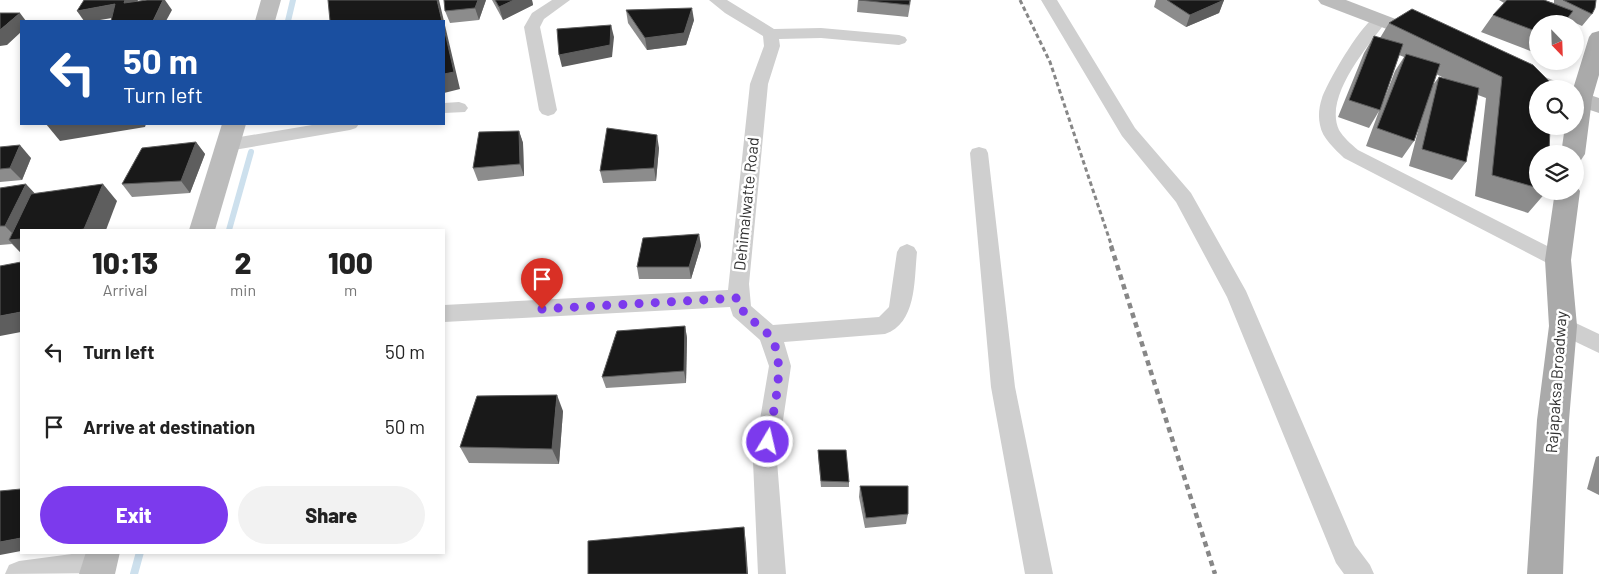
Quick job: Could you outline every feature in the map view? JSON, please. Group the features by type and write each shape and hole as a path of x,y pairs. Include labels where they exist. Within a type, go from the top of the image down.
{"main road":[{"path":"265,20 271,0"},
{"path":"1328,0 1443,44"},
{"path":"1575,145 1599,37"},
{"path":"1498,66 1533,80"},
{"path":"202,229 231,134"},
{"name":"Rajapaksa Broadway","path":"1545,574 1553,420 1563,326 1558,260 1567,200"}],"street":[{"path":"548,110 532,27 538,16 562,0"},
{"path":"717,0 730,10 771,34 821,33 899,40"},
{"path":"1049,0 1128,132 1184,198 1234,289 1345,554 1360,574"},
{"path":"1380,19 1348,60 1327,106 1329,129 1351,154 1558,260"},
{"name":"Dehimalwatte Road","path":"738,298 759,84 772,46 771,34"},
{"path":"231,134 338,125"},
{"path":"979,154 1003,387 1039,574"},
{"path":"769,334 884,325 899,310 907,252"},
{"path":"445,314 738,298 741,310 769,334 777,352 780,366 765,461 772,574"},
{"path":"1563,326 1599,344"},
{"path":"19,574 100,563"}],"building":[{"path":"84,0 125,0 124,3 163,0 153,20 111,20 115,4 77,11"},
{"path":"328,0 437,0 442,20 330,20"},
{"path":"444,0 478,0 475,8 445,11"},
{"path":"495,0 514,0 499,7"},
{"path":"859,0 910,0 909,5"},
{"path":"1167,0 1224,0 1190,15"},
{"path":"1507,0 1544,0 1573,11 1570,15 1529,15 1529,29 1493,15"},
{"path":"1563,0 1596,0 1592,14"},
{"path":"692,8 684,33 645,38 626,10"},
{"path":"1412,9 1529,63 1529,70 1538,70 1548,80 1529,80 1529,135 1550,135 1549,145 1529,145 1529,185 1492,175 1502,77 1389,23"},
{"path":"0,13 20,13 0,30"},
{"path":"611,25 610,45 559,55 557,29"},
{"path":"445,32 454,72 445,74"},
{"path":"1374,36 1403,44 1380,110 1349,100"},
{"path":"1406,54 1440,64 1414,141 1377,128"},
{"path":"1439,77 1479,88 1466,162 1422,149"},
{"path":"607,128 657,135 654,168 600,171"},
{"path":"519,131 520,164 473,168 479,132"},
{"path":"196,142 181,181 122,184 142,148"},
{"path":"20,145 10,168 0,169 0,147"},
{"path":"26,184 5,226 0,226 0,188"},
{"path":"103,184 84,229 20,229 20,239 9,240 31,194"},
{"path":"699,234 689,267 637,267 643,238"},
{"path":"20,262 20,312 0,316 0,266"},
{"path":"685,326 684,371 602,377 617,331"},
{"path":"557,395 552,449 460,447 477,396"},
{"path":"818,450 846,450 849,482 821,481"},
{"path":"860,486 908,486 908,514 866,518"},
{"path":"20,489 20,538 0,542 0,491"},
{"path":"744,527 747,574 588,574 588,541"}],"waterway":[{"path":"288,20 293,0"},
{"path":"229,229 251,152"},
{"path":"134,574 139,554"}],"railway":[{"path":"1020,0 1050,62 1112,247"},
{"path":"1111,246 1215,574"}],"route":[{"path":"542,309 738,298 741,310 769,334 777,352 780,366 768,442"}]}
